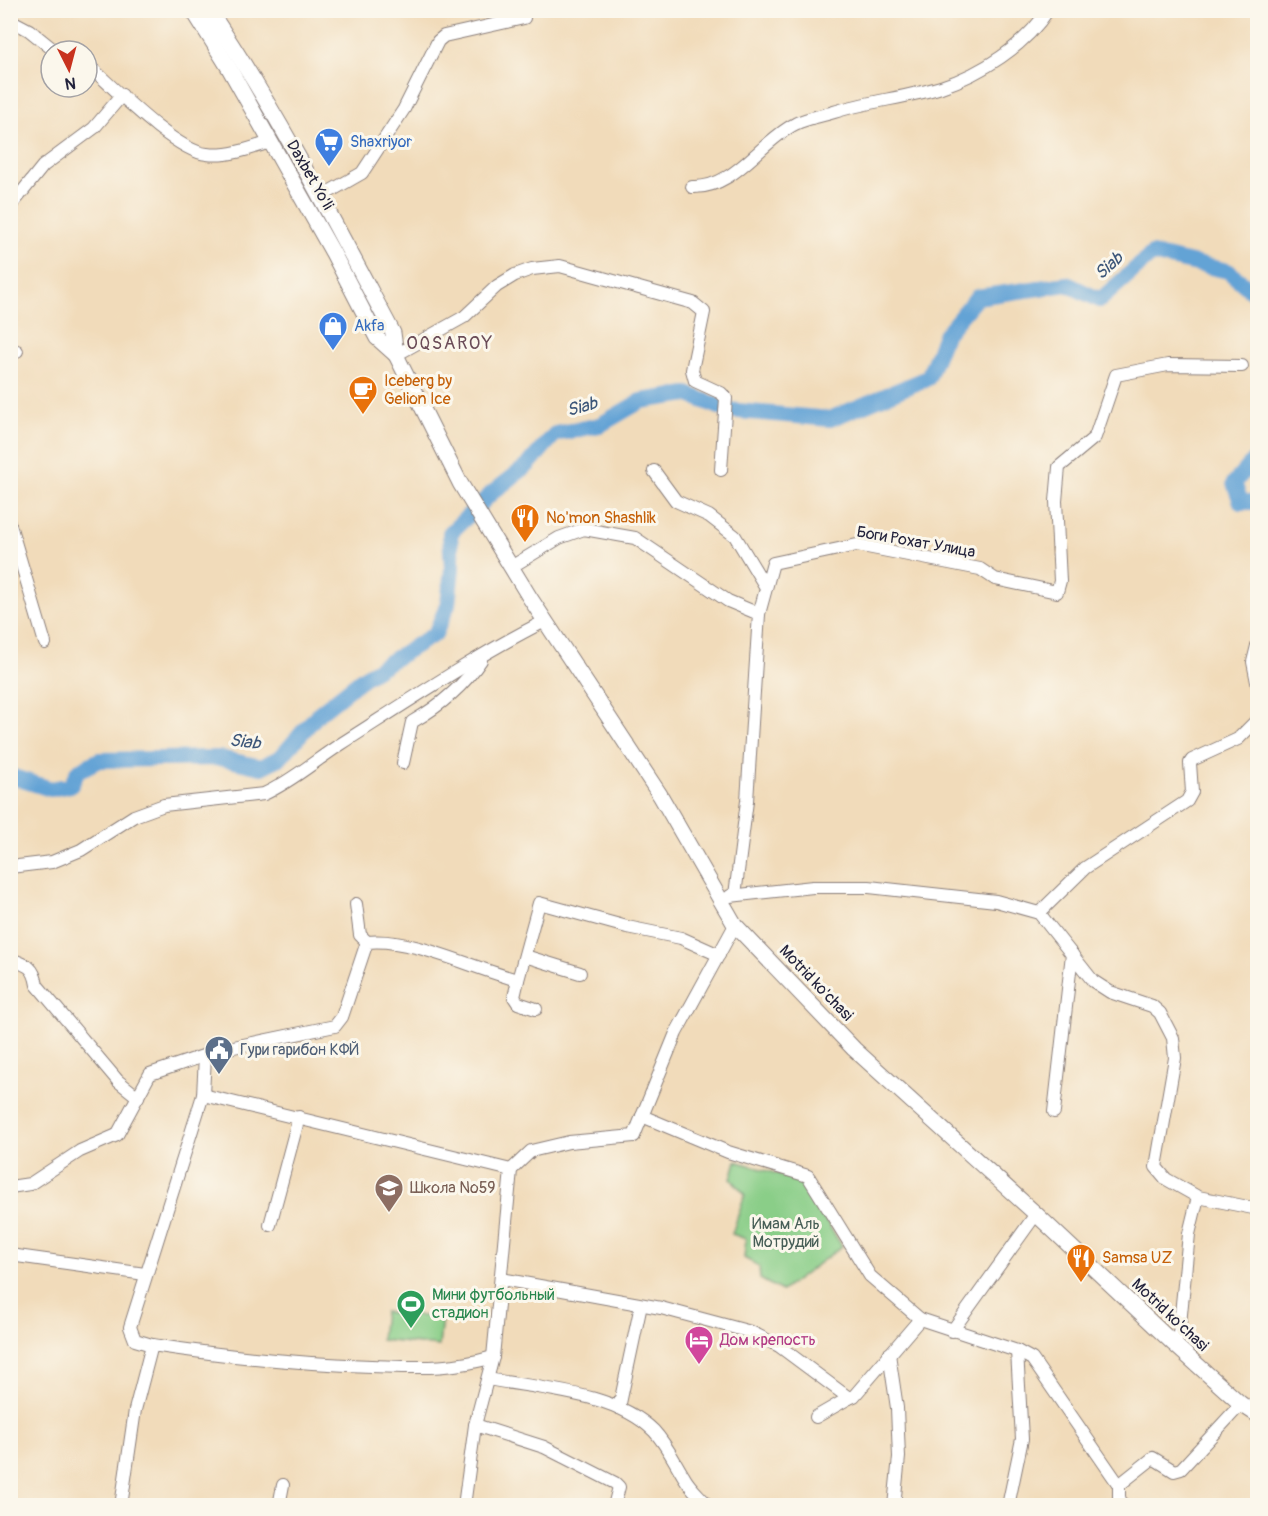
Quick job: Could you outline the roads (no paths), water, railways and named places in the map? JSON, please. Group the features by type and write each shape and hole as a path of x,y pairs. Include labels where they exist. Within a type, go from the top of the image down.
{"main road":[{"name":"Daxbet Yo'li","path":"193,10 230,68 333,253 377,338 396,355"},
{"name":"Daxbet Yo'li","path":"209,10 240,57 320,196 393,333 396,355 460,483"},
{"name":"Motrid ko'chasi","path":"460,483 510,567 660,795 735,925 854,1049 1036,1214 1174,1344 1241,1404 1257,1415"}],"street":[{"path":"692,187 708,188 718,184 760,148 795,124 852,106 943,86 972,73 1010,50 1025,37 1048,10"},
{"path":"320,196 362,173 404,110 438,41 444,36 524,18"},
{"path":"10,20 40,39"},
{"path":"99,75 181,144 194,151 208,154 222,153 270,142"},
{"path":"10,207 44,166 94,128 122,95"},
{"path":"396,355 464,316 497,286 515,275 532,269 560,266 700,307 704,312 703,322 692,370 695,381 721,393 726,398 723,412 721,470"},
{"name":"Боги Рохат Улица","path":"735,896 747,801 759,614 773,562 857,545 980,569 995,579 1057,592 1060,581 1056,501 1059,467 1095,437 1116,375 1127,371 1168,365 1242,366"},
{"path":"654,471 676,501 709,516 735,536 765,586"},
{"path":"10,525 45,643"},
{"path":"510,567 559,538 584,529 635,538 728,601 759,614"},
{"path":"10,867 52,862 81,850 134,816 164,806 271,791 416,696 545,621"},
{"path":"1257,642 1253,662 1257,687"},
{"path":"403,763 412,722 432,710 467,681 483,657"},
{"path":"1039,913 1086,868 1187,801 1192,792 1190,763 1192,760 1238,739 1257,719"},
{"path":"719,897 813,887 869,887 996,901 1039,913 1093,981 1110,992 1152,1006 1160,1013 1173,1038 1175,1058 1156,1167 1166,1179 1198,1197 1257,1209"},
{"path":"537,1009 518,1003 514,997 539,903 627,927 681,938 719,955"},
{"path":"356,904 360,935 367,942"},
{"path":"464,1506 475,1425 493,1357 512,1170 531,1151 569,1142 634,1136 676,1033 735,925"},
{"path":"367,942 380,940 448,957 518,980"},
{"path":"10,1187 30,1184 80,1151 117,1134 150,1074 253,1041 335,1026 342,1017 367,942"},
{"path":"1054,1112 1072,954"},
{"path":"525,956 579,973"},
{"path":"10,959 30,966 35,972 38,985 118,1081 138,1097"},
{"path":"205,1056 203,1095 145,1274 130,1328 135,1340 152,1345 234,1358 314,1364 448,1368 493,1357"},
{"path":"203,1095 512,1170"},
{"path":"642,1116 728,1152 807,1176 870,1276 920,1318 952,1331 1017,1350 1032,1359 1119,1485 1122,1506"},
{"path":"270,1225 299,1117"},
{"path":"1174,1344 1179,1334 1189,1234 1198,1197"},
{"path":"952,1331 1036,1214"},
{"path":"10,1255 145,1274"},
{"path":"501,1278 641,1305 767,1338 849,1398"},
{"path":"620,1408 641,1305"},
{"path":"816,1417 849,1398 920,1318"},
{"path":"121,1506 135,1410 152,1345"},
{"path":"1008,1506 1022,1439 1017,1350"},
{"path":"890,1354 897,1407 899,1457 894,1506"},
{"path":"488,1379 602,1401 632,1413 669,1449 685,1479 708,1506"},
{"path":"1119,1485 1154,1458 1174,1471 1181,1469 1241,1404"},
{"path":"475,1425 544,1447 615,1483 619,1487 614,1506"},
{"path":"279,1506 283,1485"}],"waterway":[{"name":"Siab","path":"10,776 51,789 71,785 78,771 99,760 220,758 261,767 281,757 319,713 363,678 435,634 448,604 452,569 450,533 492,493 528,465 555,434 600,425 641,401 687,394 727,410 830,419 928,378 945,335 977,297 1067,284 1100,300 1152,254 1228,271 1258,296"},
{"name":"Siab","path":"1258,456 1234,483 1241,502 1258,502"}],"place":[{"name":"Shaxriyor","path":"329,168"},
{"name":"Akfa","path":"333,352"},
{"name":"Iceberg by Gelion Ice","path":"363,416"},
{"name":"No'mon Shashlik","path":"525,544"},
{"name":"Гури гарибон КФЙ","path":"219,1076"},
{"name":"Школа №59","path":"389,1214"},
{"name":"Samsa UZ","path":"1081,1284"},
{"name":"Мини футбольный стадион","path":"411,1330"},
{"name":"Дом крепость","path":"699,1366"}],"district":[{"name":"OQSAROY","path":"450,343"}],"park label":[{"name":"Имам Аль Мотрудий","path":"786,1233"}]}
